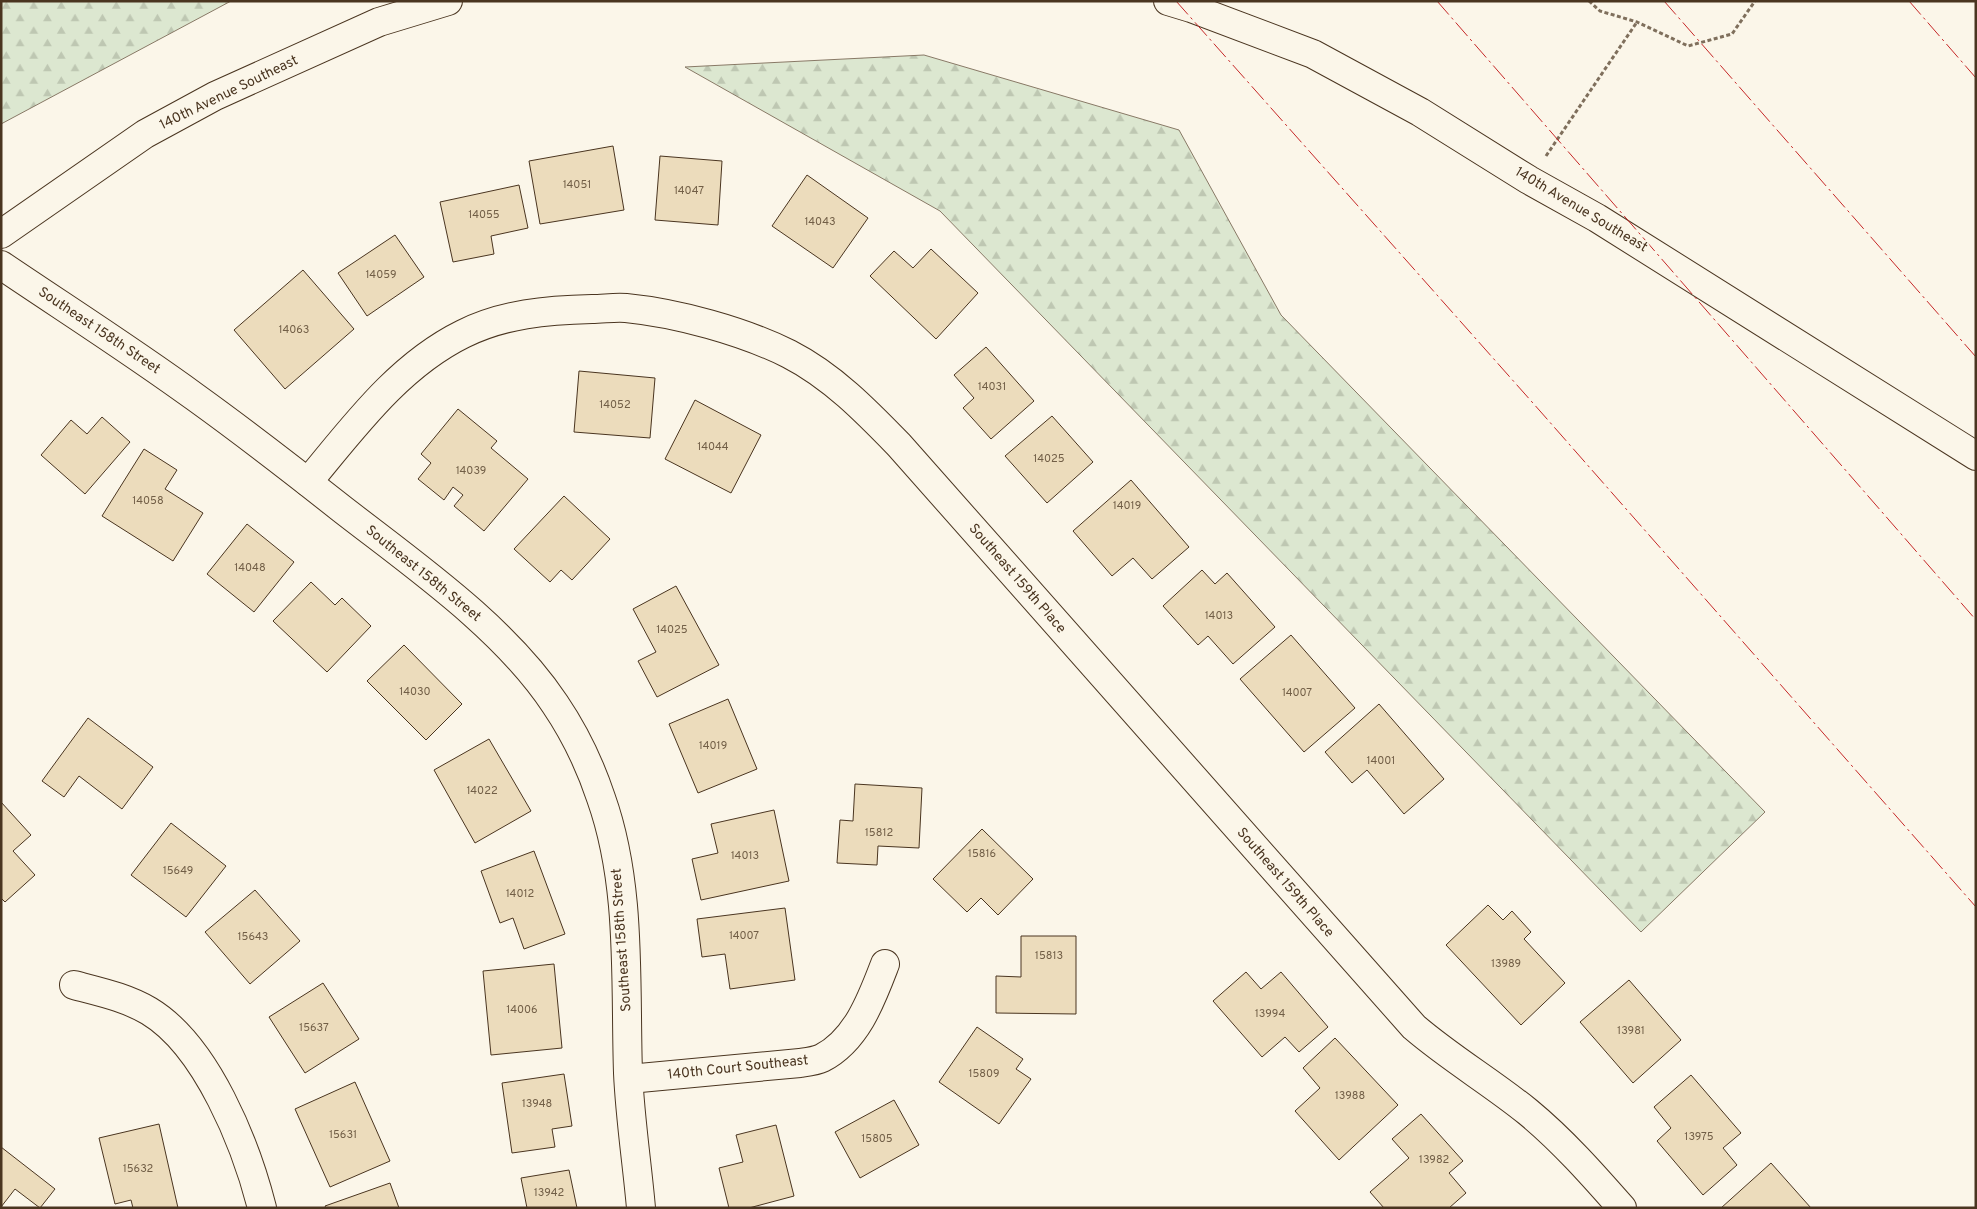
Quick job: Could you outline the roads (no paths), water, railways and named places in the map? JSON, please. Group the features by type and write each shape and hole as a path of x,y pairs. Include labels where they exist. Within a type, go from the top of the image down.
{"street":[{"name":"140th Avenue Southeast","path":"1,234 145,134 215,96 379,22 448,1"},
{"name":"140th Avenue Southeast","path":"1168,1 1313,54 1420,112 1529,180 1597,218 1976,456"},
{"name":"Southeast 158th Street","path":"1,265 193,396 308,482 457,599 507,646 555,703 589,767 602,799 621,883 628,1078 641,1208"},
{"name":"Southeast 159th Place","path":"308,482 365,413 396,381 431,354 462,334 495,321 531,313 625,308 672,316 717,327 789,354 839,387 859,404 899,445 1414,1027 1437,1047 1505,1094 1530,1114 1602,1185 1622,1208"},
{"name":"140th Court Southeast","path":"628,1078 800,1063 821,1059 839,1046 858,1024 872,998 886,964"},
{"path":"74,985 115,996 151,1012 171,1028 188,1046 227,1111 251,1168 262,1208"}]}
